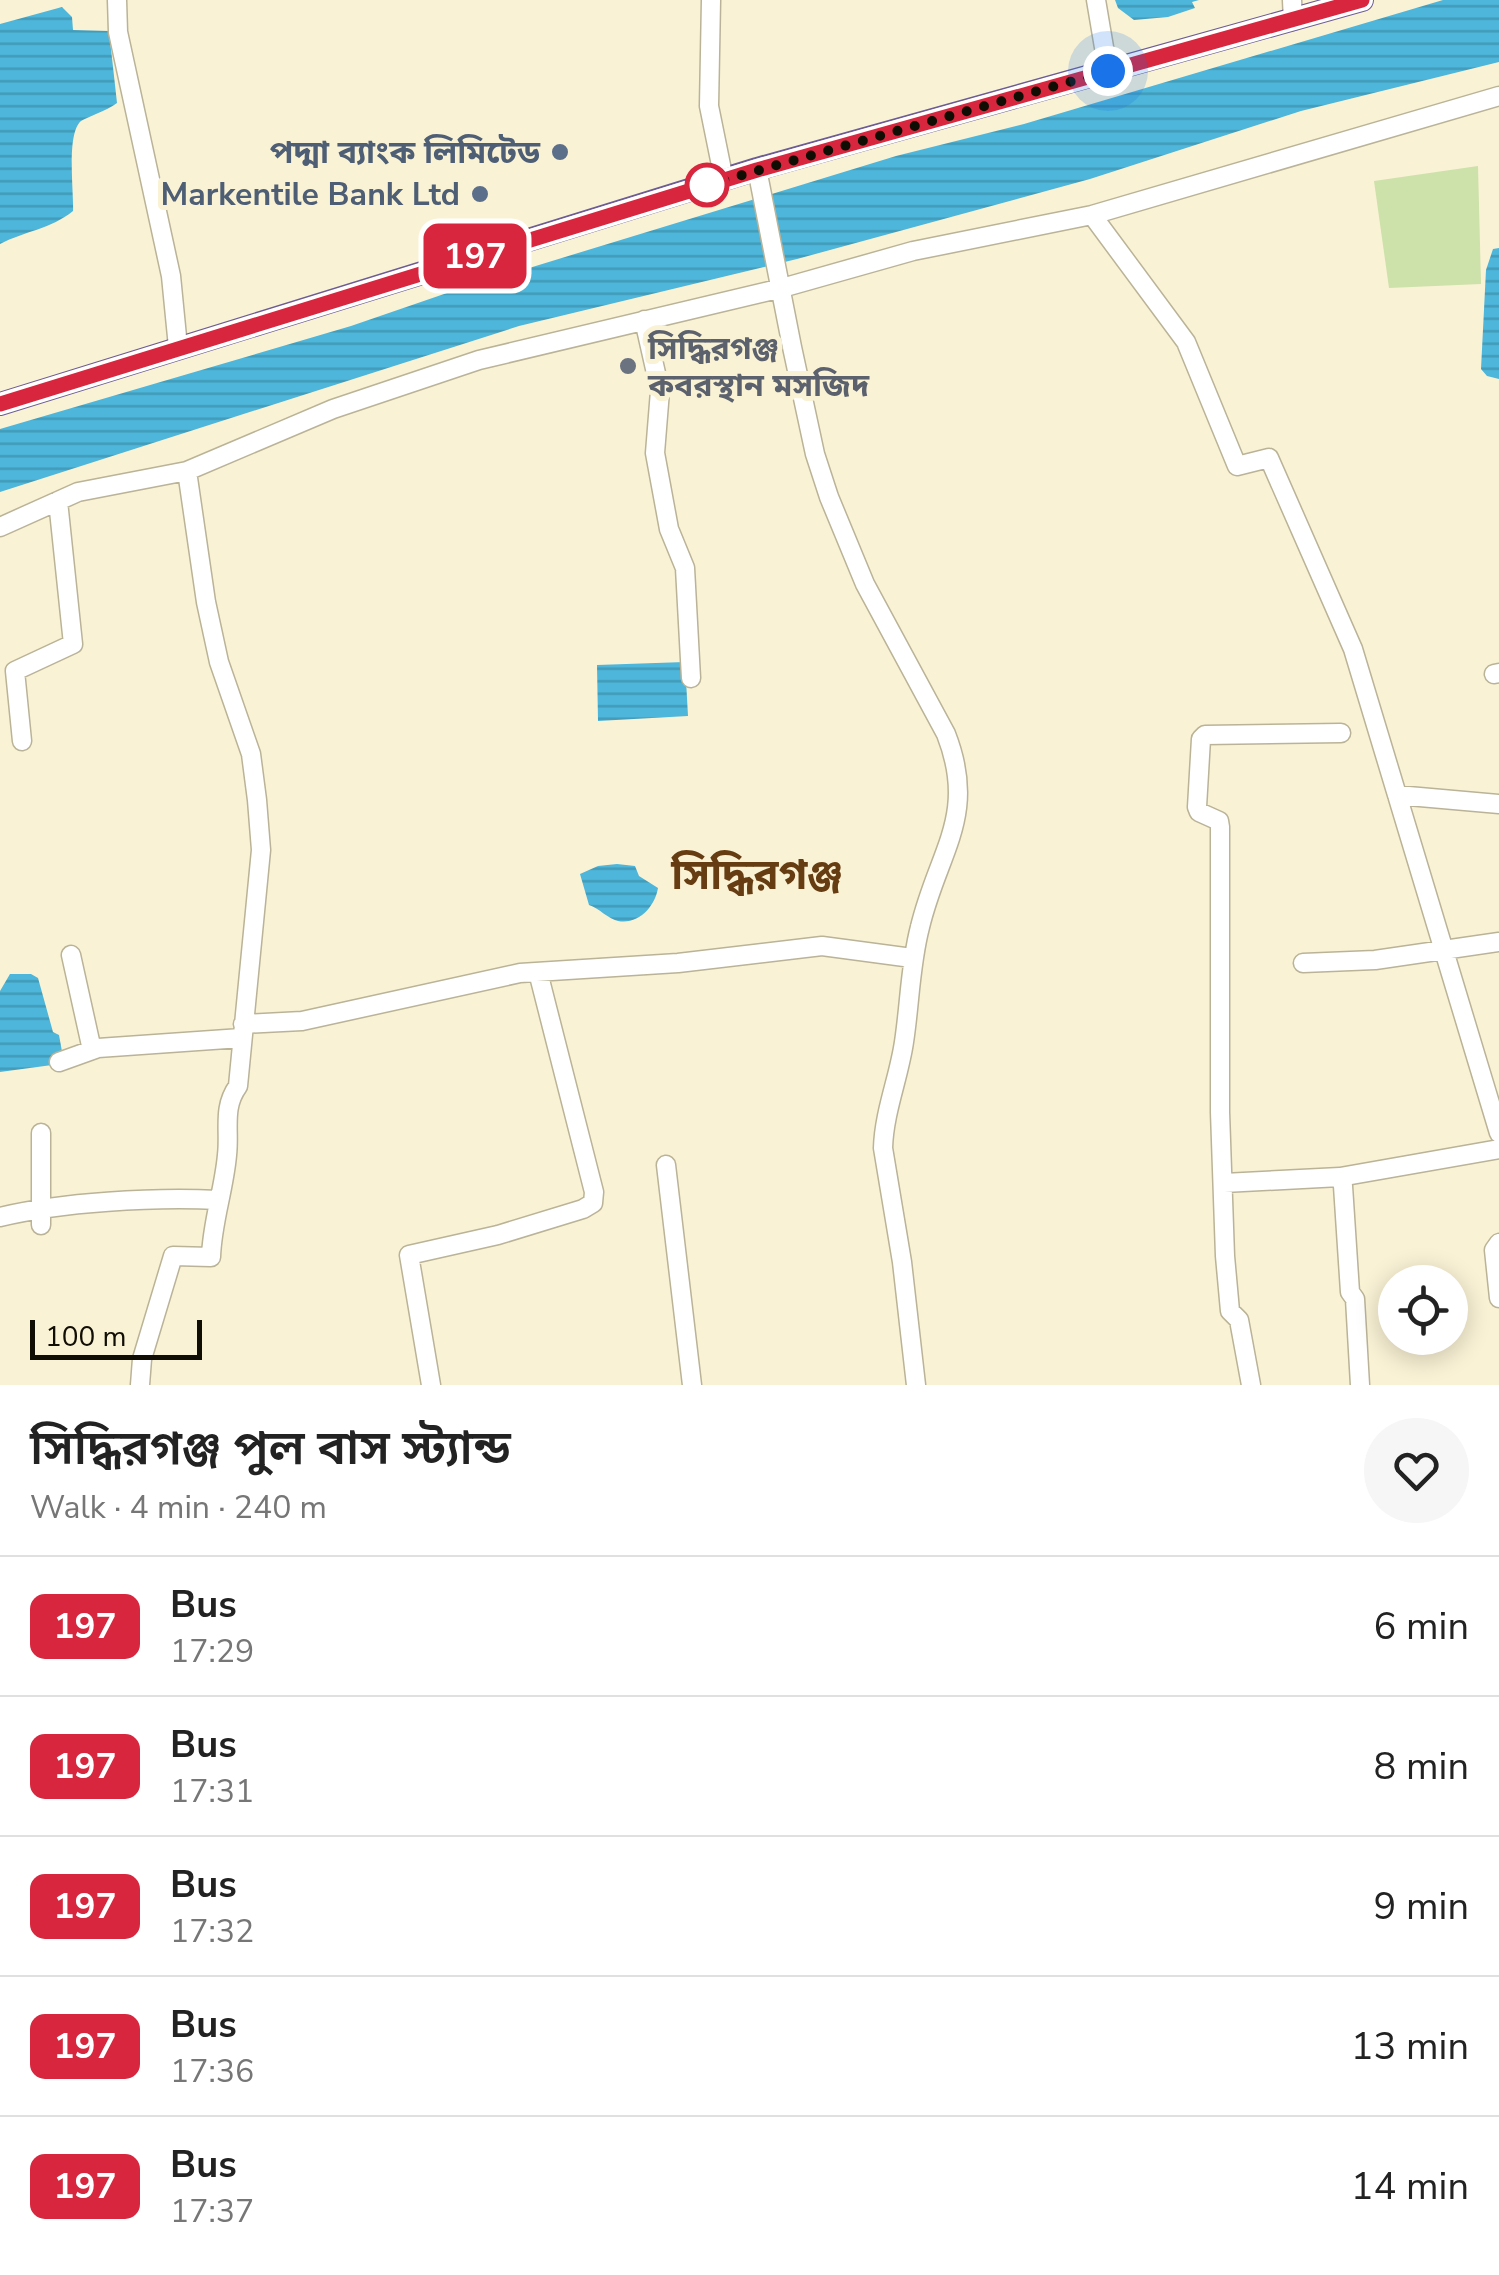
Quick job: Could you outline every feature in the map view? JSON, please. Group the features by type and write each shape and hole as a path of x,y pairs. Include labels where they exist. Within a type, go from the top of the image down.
{"main road":[{"path":"0,404 757,170 1108,71 1292,10 1362,0"}],"street":[{"path":"118,0 118,32 171,276 178,347"},
{"path":"712,0 709,106 724,180"},
{"path":"1096,0 1108,71"},
{"path":"0,527 97,487 187,471 333,410 479,360 782,288 913,251 1092,215 1499,96"},
{"path":"757,170 815,454 829,497 866,584 955,758 959,802 953,835 921,921 912,958 905,1039 886,1115 883,1148 902,1262 916,1385"},
{"path":"1092,215 1186,342 1238,466 1269,458 1352,649 1499,1133"},
{"path":"644,320 660,391 655,453 669,529 685,568 690,678"},
{"path":"140,1385 142,1359 173,1256 212,1257 212,1227 227,1156 227,1107 238,1086 262,850 251,754 219,662 187,471"},
{"path":"22,741 15,671 73,644 58,502"},
{"path":"1251,1385 1239,1320 1230,1311 1225,1256 1220,1112 1220,827 1219,821 1199,812 1197,806 1201,739 1205,735 1341,733"},
{"path":"1396,795 1499,804"},
{"path":"1304,963 1375,960 1499,942"},
{"path":"60,1062 92,1050 242,1031 538,972 678,963 822,946 912,958"},
{"path":"72,956 92,1050"},
{"path":"430,1385 409,1255 498,1235 593,1203 594,1192 538,972"},
{"path":"41,1133 41,1218"},
{"path":"1224,1183 1340,1178 1499,1149"},
{"path":"666,1165 692,1385"},
{"path":"1340,1178 1344,1186 1350,1292 1355,1299 1360,1385"},
{"path":"0,1217 41,1218 186,1199 218,1200"},
{"path":"1499,1242 1494,1250 1499,1298"}],"green space":[{"path":"1478,166 1481,284 1389,288 1374,181"}],"water":[{"path":"1115,0 1199,0 1192,2 1195,8 1168,17 1134,20 1118,8"},
{"path":"1443,0 1499,0 1499,62 1301,111 1090,179 797,259 519,326 0,492 0,429 351,326 896,156 1024,124"},
{"path":"62,7 72,17 73,30 109,31 117,103 81,121 76,128 72,150 73,211 56,222 0,244 0,24"},
{"path":"1499,248 1499,379 1487,376 1481,369 1486,270 1493,249"},
{"path":"685,662 688,716 598,721 597,665"},
{"path":"598,866 635,866 639,876 658,888 650,907 633,920 614,920 589,905 580,874"},
{"path":"10,974 38,978 63,1057 52,1065 0,1072 0,991"}],"bus line":[{"name":"197","path":"0,404 757,170 1362,0"}],"place":[{"name":"পদ্মা ব্যাংক লিমিটেড","path":"560,152"},
{"name":"Markentile Bank Ltd","path":"480,194"},
{"name":"সিদ্ধিরগঞ্জ কবরস্থান মসজিদ","path":"628,366"}],"district":[{"name":"সিদ্ধিরগঞ্জ","path":"757,874"}],"route":[{"path":"707,185 1108,71"}]}
